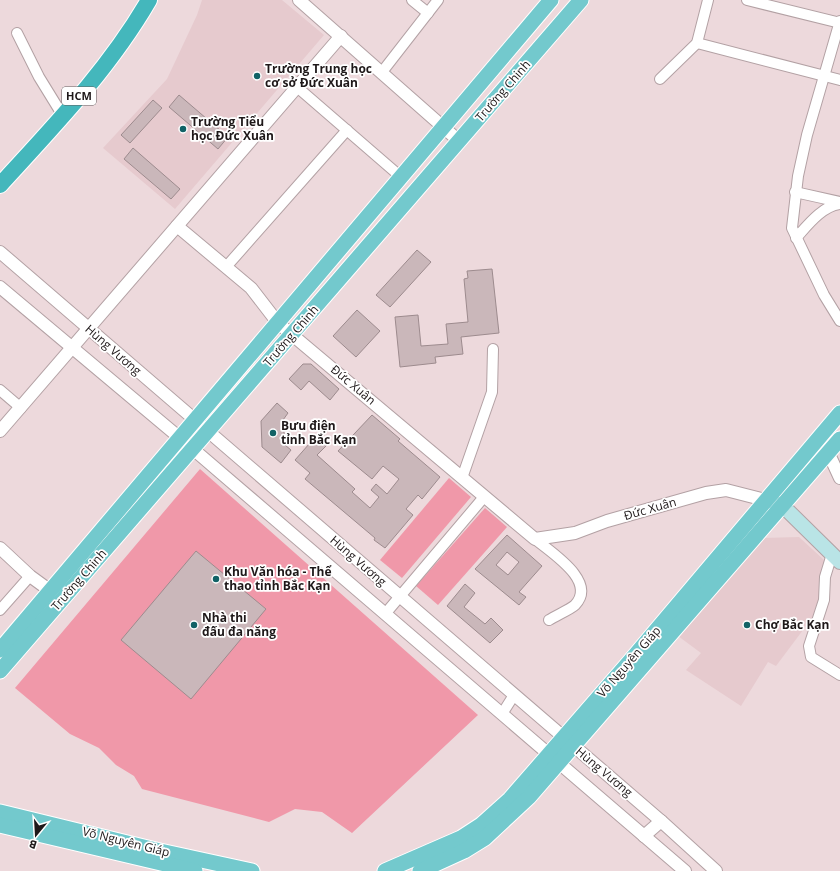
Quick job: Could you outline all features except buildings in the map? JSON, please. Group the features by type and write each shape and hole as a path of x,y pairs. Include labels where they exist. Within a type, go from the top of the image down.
{"highway":[{"name":"HCM","path":"0,185 64,116 120,47 149,0"}],"main road":[{"name":"Trường Chinh","path":"0,650 56,596 193,449 581,0"},
{"name":"Trường Chinh","path":"0,671 56,596 180,438 444,127 547,1"},
{"path":"375,209 390,221"},
{"name":"Võ Nguyên Giáp","path":"420,871 464,851 485,838 529,797 554,759 766,500 840,413"},
{"name":"Võ Nguyên Giáp","path":"568,742 840,439"},
{"path":"766,500 782,505 836,558"},
{"name":"Võ Nguyên Giáp","path":"384,871 461,838 481,825 554,759"},
{"name":"Võ Nguyên Giáp","path":"0,812 160,851 252,871"},
{"name":"Võ Nguyên Giáp","path":"0,825 195,871"}],"street":[{"path":"299,0 459,141"},
{"path":"412,0 428,13"},
{"path":"382,72 438,0"},
{"path":"660,79 697,43 708,0"},
{"path":"747,0 840,22 807,135 795,192 792,228 824,295 840,321"},
{"path":"17,33 39,78 64,116"},
{"path":"0,431 341,36"},
{"path":"697,43 840,80"},
{"path":"297,87 401,177"},
{"path":"226,267 348,130"},
{"path":"795,192 840,203"},
{"path":"796,238 816,216 840,203"},
{"name":"Đức Xuân","path":"177,226 251,288 278,322 569,568 578,578 581,586 579,599 574,606 549,620"},
{"name":"Hùng Vương","path":"0,252 661,821 716,871"},
{"name":"Hùng Vương","path":"0,287 193,449 685,871"},
{"path":"462,478 492,392 493,350"},
{"path":"0,390 21,408"},
{"path":"828,452 840,478"},
{"name":"Đức Xuân","path":"534,539 575,533 606,521 706,493 726,490 766,500"},
{"path":"385,614 484,496"},
{"path":"0,548 30,576 56,596"},
{"path":"836,558 825,578 824,600 809,646 811,657 840,675"},
{"path":"0,610 30,576"},
{"path":"502,714 514,695"},
{"path":"644,836 661,821"}],"shaded area":[{"path":"202,0 282,0 324,35 175,209 103,148 167,79 197,15"},
{"name":"Khu Văn hóa - Thể thao tỉnh Bắc Kạn","path":"200,469 478,715 352,833 322,812 295,809 269,822 142,789 134,776 116,765 99,748 70,734 15,688"},
{"path":"449,478 471,497 402,578 380,560"},
{"path":"485,508 507,527 438,605 416,586"},
{"name":"Chợ Bắc Kạn","path":"799,537 824,560 821,594 815,614 776,666 768,662 741,706 686,670 701,653 678,636 762,538"}],"place":[{"name":"Trường Trung học cơ sở Đức Xuân","path":"257,76"},
{"name":"Trường Tiểu học Đức Xuân","path":"183,129"},
{"name":"Bưu điện tỉnh Bắc Kạn","path":"273,433"},
{"name":"Khu Văn hóa - Thể thao tỉnh Bắc Kạn","path":"216,579"},
{"name":"Nhà thi đấu đa năng","path":"194,625"},
{"name":"Chợ Bắc Kạn","path":"747,625"}]}
